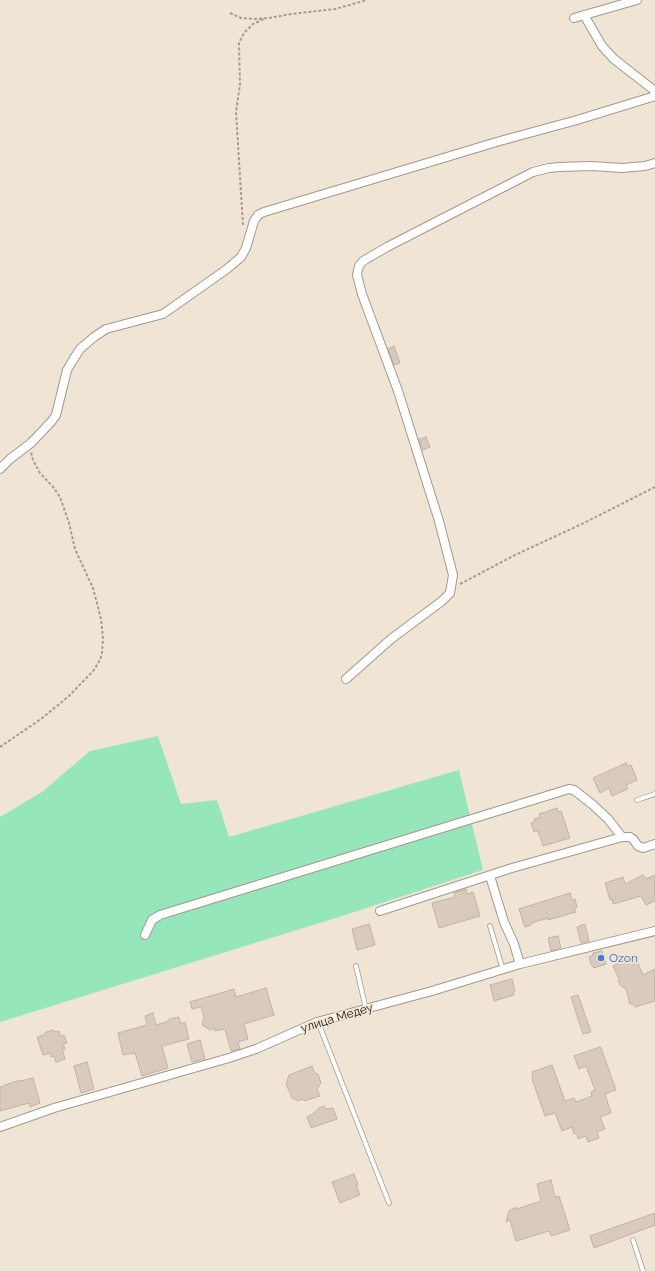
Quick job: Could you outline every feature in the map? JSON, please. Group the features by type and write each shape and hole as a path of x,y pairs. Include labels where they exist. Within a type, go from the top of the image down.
{"street":[{"path":"574,18 637,0"},
{"path":"584,15 588,24 614,59 655,91"},
{"path":"646,85 655,83"},
{"path":"0,469 31,443 56,415 67,370 80,349 106,329 163,314 227,269 241,257 246,248 254,221 264,212 655,96"},
{"path":"346,679 391,639 442,601 450,593 453,575 436,513 398,391 362,294 357,275 359,266 363,261 387,247 533,172 559,167 592,166 622,168 645,166 655,163"},
{"path":"145,935 152,920 160,915 569,789 574,790 593,805 608,819 622,837"},
{"path":"380,911 512,868 622,837 630,837 638,846 644,848 655,844"},
{"path":"490,876 504,922 514,944 520,964"},
{"name":"улица Медеу","path":"0,1127 54,1108 229,1058 256,1049 317,1022 520,964 655,931"}],"lane":[{"path":"637,800 655,794"},
{"path":"490,926 503,970"},
{"path":"356,966 366,1009"},
{"path":"317,1022 389,1203"},
{"path":"633,1240 643,1271"}],"path":[{"path":"230,13 241,18 264,18 335,9 367,0"},
{"path":"244,228 236,112 240,84 239,43 244,33 253,24 264,18"},
{"path":"0,747 52,711 69,696 94,670 102,653 103,638 98,603 75,548 62,502 54,488 40,473 33,460 30,449 31,443"},
{"path":"466,581 509,558 655,487"}],"green space":[{"path":"158,736 181,804 217,800 229,837 459,770 483,870 342,916 0,1022 0,817 42,792 90,751"}],"building":[{"path":"394,346 400,363 394,365 388,349"},
{"path":"426,437 430,447 423,450 419,439"},
{"path":"626,763 627,766 631,765 637,780 626,785 628,789 612,796 609,788 600,793 593,778"},
{"path":"557,808 558,812 561,811 570,838 543,846 538,831 534,832 531,823 535,822 534,819 540,817 539,814"},
{"path":"643,875 646,879 655,875 655,901 646,905 641,896 613,904 612,899 610,900 605,883 623,877 625,884"},
{"path":"466,889 467,894 473,892 480,916 439,928 432,903 455,897 454,893"},
{"path":"570,893 572,900 575,899 577,907 574,908 576,912 548,920 548,918 525,927 519,909"},
{"path":"369,924 375,945 357,950 352,929"},
{"path":"585,924 589,941 581,943 577,927"},
{"path":"558,936 561,948 551,951 548,938"},
{"path":"602,951 606,964 594,968 589,957 593,955 593,953"},
{"path":"631,957 634,962 637,961 643,975 655,969 655,1001 635,1007 633,1004 630,1004 626,989 621,986 618,981 619,979 613,966"},
{"path":"512,979 515,991 513,992 514,995 494,1001 490,985"},
{"path":"266,988 274,1015 244,1024 248,1039 238,1042 240,1049 231,1051 225,1029 215,1031 214,1028 210,1030 202,1025 204,1017 201,1007 192,1009 190,1002 234,989 236,997"},
{"path":"578,995 591,1032 583,1034 571,997"},
{"path":"153,1013 156,1025 179,1017 181,1024 185,1022 189,1039 162,1046 168,1068 142,1076 135,1053 123,1055 118,1033 147,1025 145,1016"},
{"path":"53,1030 55,1032 59,1031 60,1036 64,1035 67,1043 63,1044 65,1049 62,1049 65,1059 56,1062 54,1056 51,1057 50,1053 43,1055 37,1037"},
{"path":"200,1040 205,1059 192,1062 187,1044"},
{"path":"600,1047 616,1090 605,1094 611,1113 600,1117 605,1129 597,1132 599,1138 588,1142 586,1136 578,1139 577,1133 574,1134 572,1127 562,1131 555,1113 545,1116 532,1079 532,1072 552,1065 565,1101 574,1098 576,1102 592,1096 591,1092 595,1090 586,1066 579,1069 574,1056"},
{"path":"87,1062 94,1089 81,1093 74,1066"},
{"path":"312,1066 315,1073 318,1074 321,1083 317,1089 320,1096 304,1101 302,1099 298,1101 292,1098 286,1084 289,1075"},
{"path":"33,1078 40,1103 30,1107 29,1103 0,1111 0,1087 21,1080"},
{"path":"324,1106 325,1109 333,1108 337,1119 311,1128 307,1117"},
{"path":"354,1174 360,1195 340,1203 332,1182"},
{"path":"551,1180 555,1197 559,1196 570,1230 551,1236 549,1231 516,1241 510,1220 506,1222 509,1211 516,1207 517,1209 541,1201 537,1184"},
{"path":"655,1213 655,1225 594,1248 590,1236"}],"place":[{"name":"Ozon","path":"601,958"}]}
